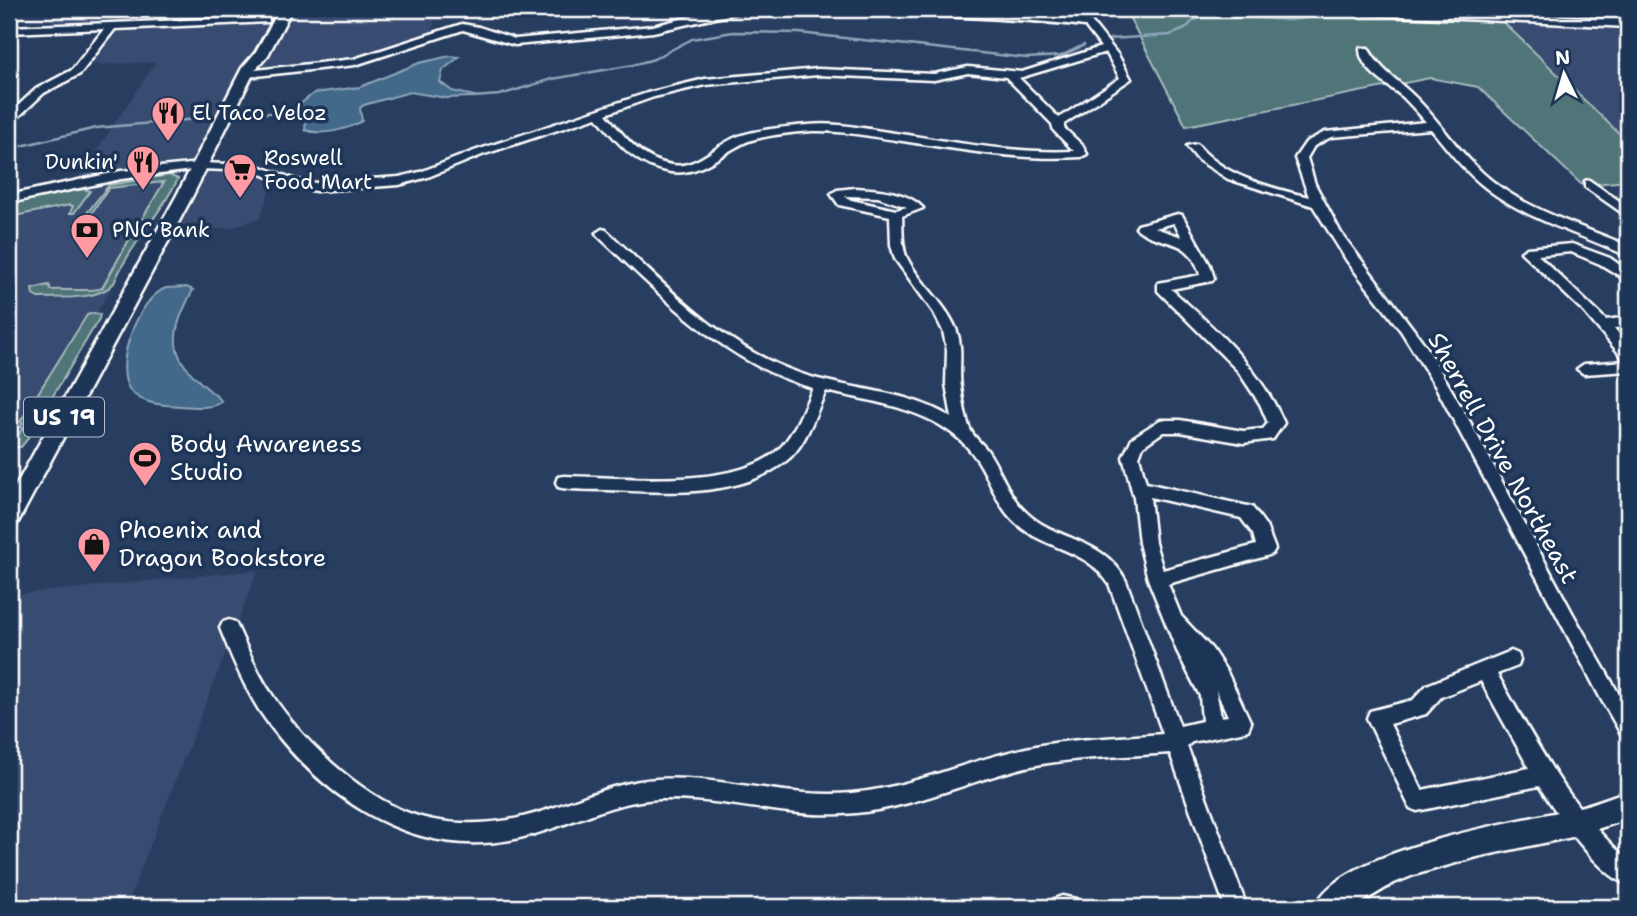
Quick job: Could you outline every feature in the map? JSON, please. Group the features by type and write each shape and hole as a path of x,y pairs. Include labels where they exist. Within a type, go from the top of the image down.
{"highway":[{"path":"1338,9 1628,24"},
{"path":"1561,9 1628,12"}],"main road":[{"name":"US 19","path":"9,518 200,166 248,71 261,55 286,9"},
{"name":"US 19","path":"248,71 249,55 269,14"},
{"path":"1330,907 1376,875 1424,857 1577,821 1628,804"}],"street":[{"path":"248,71 358,61 462,27 476,27 497,39 515,42 653,29 720,12 750,9"},
{"path":"881,9 1081,21 1092,26 1126,79 1058,123"},
{"path":"9,30 112,26 269,14"},
{"path":"9,120 40,91 76,72 112,26"},
{"path":"9,200 121,175 200,166 256,169 294,183 316,187 399,181 424,175 478,153 675,88 737,78 818,72 934,77 968,70 1011,75 1033,73 1108,48"},
{"path":"1364,50 1366,58 1376,69 1410,98 1463,160 1491,186 1528,208 1628,251"},
{"path":"599,112 625,146 658,165 673,169 704,163 742,139 810,128 842,129 997,151 1081,154 1058,129 1058,123 1011,75"},
{"name":"Sherrell Drive Northeast","path":"1434,125 1329,134 1310,144 1301,158 1305,177 1330,225 1425,358 1563,614 1628,727"},
{"path":"1193,146 1198,154 1220,170 1279,193 1319,204"},
{"path":"1589,184 1628,214"},
{"path":"850,190 909,201 917,208 896,214 843,202 837,194 850,190"},
{"path":"896,214 897,245 901,260 940,311 950,331 954,350 953,384 963,433"},
{"path":"602,233 719,339 764,365 821,386 920,408 942,419 963,433 982,455 1001,493 1016,514 1045,534 1091,551 1110,569 1236,907"},
{"path":"1194,248 1204,259 1207,278 1163,286 1164,291 1223,343 1269,404 1276,423 1268,435 1243,437 1180,426 1160,426 1137,442 1131,457 1139,488 1147,543 1157,579 1172,619 1209,695 1213,727"},
{"path":"1628,277 1605,261 1573,248 1527,252 1602,324 1628,354"},
{"path":"1602,324 1628,322"},
{"path":"1584,369 1628,366"},
{"path":"564,482 713,483 752,475 774,463 791,446 821,386"},
{"path":"1139,488 1246,512 1260,531 1266,550 1157,579"},
{"path":"229,628 240,660 279,723 305,752 340,782 386,813 415,826 445,832 480,834 513,829 608,797 657,789 698,790 791,804 865,802 907,794 1030,756 1175,743 1187,733 1241,723 1223,679 1199,645 1172,619"},
{"path":"1511,660 1434,691 1419,708 1377,718 1417,802 1544,775"},
{"path":"1485,670 1544,775 1577,821 1612,862 1628,874"}],"shaded area":[{"path":"64,9 437,9 431,38 359,61 255,69 225,138 189,171 277,168 260,218 230,228 161,232 188,172 170,173 180,177 151,217 9,468 9,202 77,187 168,174 76,181 156,62 82,65 113,25 48,26"},
{"path":"1501,20 1623,30 1628,35 1628,142"},
{"path":"450,56 459,57 443,70 440,82 452,91 475,96 446,98 410,92 364,105 360,108 362,121 326,132 305,130 306,118 294,109 314,93 360,87 419,63"},
{"path":"187,287 193,290 178,324 177,350 191,373 222,402 218,404 202,407 147,401 140,399 130,390 125,379 124,365 131,333 146,304 166,288"},
{"path":"258,570 126,907 9,907 9,595"}],"green space":[{"path":"1125,9 1272,9 1501,20 1628,142 1628,181 1582,185 1478,87 1430,78 1186,126"},
{"path":"169,175 178,179 128,256 114,283 99,293 89,295 38,298 33,295 32,289 49,285 51,290 102,288 130,238 126,231 142,219 164,182 109,188 86,221 83,218 109,185"},
{"path":"84,189 90,191 74,213 70,213 73,206 70,205 9,217 9,202"},
{"path":"100,314 99,319 26,441 21,447 10,447 23,428 20,427 23,423 20,422 87,315"}],"waterway":[{"path":"680,20 683,9"},
{"path":"1110,39 1170,35 1185,29 1194,20 1211,15 1290,20 1321,16"},
{"path":"473,97 500,95 552,79 633,65 654,59 692,39 733,32 799,33 1027,58 1061,56 1084,45"},
{"path":"243,115 294,111"},
{"path":"9,149 96,128 209,118"}],"place":[{"name":"El Taco Veloz","path":"168,143"},
{"name":"Dunkin'","path":"143,192"},
{"name":"Roswell Food Mart","path":"240,200"},
{"name":"PNC Bank","path":"87,260"},
{"name":"Body Awareness Studio","path":"145,488"},
{"name":"Phoenix and Dragon Bookstore","path":"94,574"}]}
